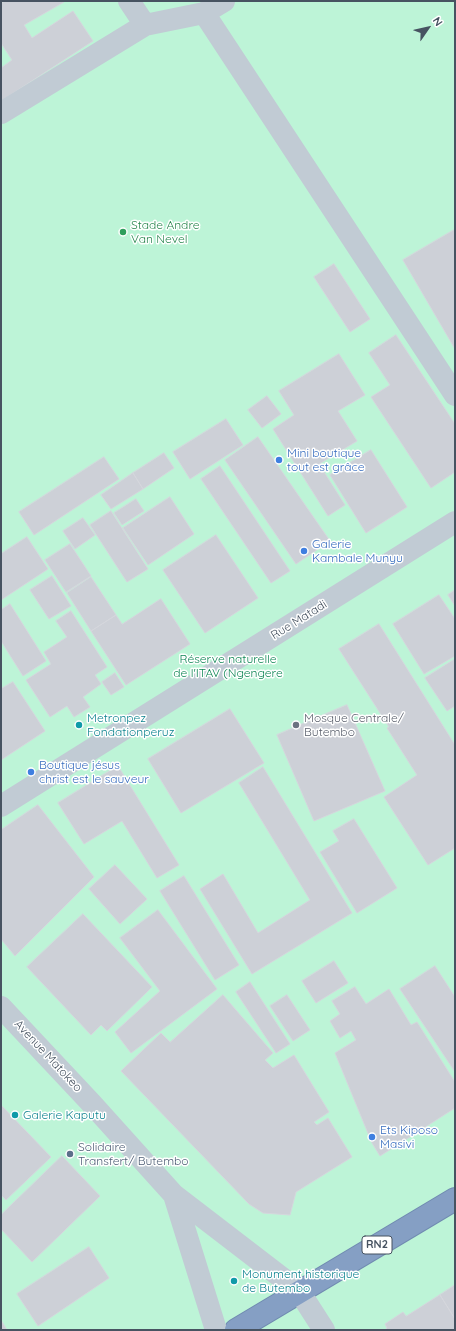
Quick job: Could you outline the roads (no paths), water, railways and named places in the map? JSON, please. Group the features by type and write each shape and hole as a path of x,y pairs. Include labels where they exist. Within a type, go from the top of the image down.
{"highway":[{"name":"RN2","path":"236,1330 455,1199"}],"street":[{"path":"129,1 146,26"},
{"path":"1,113 146,26 204,13 224,1"},
{"path":"204,13 455,395"},
{"name":"Rue Matadi","path":"1,806 455,522"},
{"name":"Avenue Matokeo","path":"1,1007 92,1104 174,1195"},
{"path":"174,1195 299,1291 324,1330"},
{"path":"174,1195 216,1330"}],"place":[{"name":"Stade Andre Van Nevel","path":"123,232"},
{"name":"Mini boutique tout est grâce","path":"279,460"},
{"name":"Galerie Kambale Munyu","path":"304,551"},
{"name":"Metronpez Fondationperuz","path":"79,725"},
{"name":"Mosque Centrale/ Butembo","path":"296,725"},
{"name":"Boutique jésus christ est le sauveur","path":"31,772"},
{"name":"Galerie Kaputu","path":"15,1115"},
{"name":"Ets Kiposo Masivi","path":"372,1137"},
{"name":"Solidaire Transfert/ Butembo","path":"70,1154"},
{"name":"Monument historique de Butembo","path":"234,1281"}],"park label":[{"name":"Réserve naturelle de l'ITAV (Ngengere","path":"228,666"}]}
